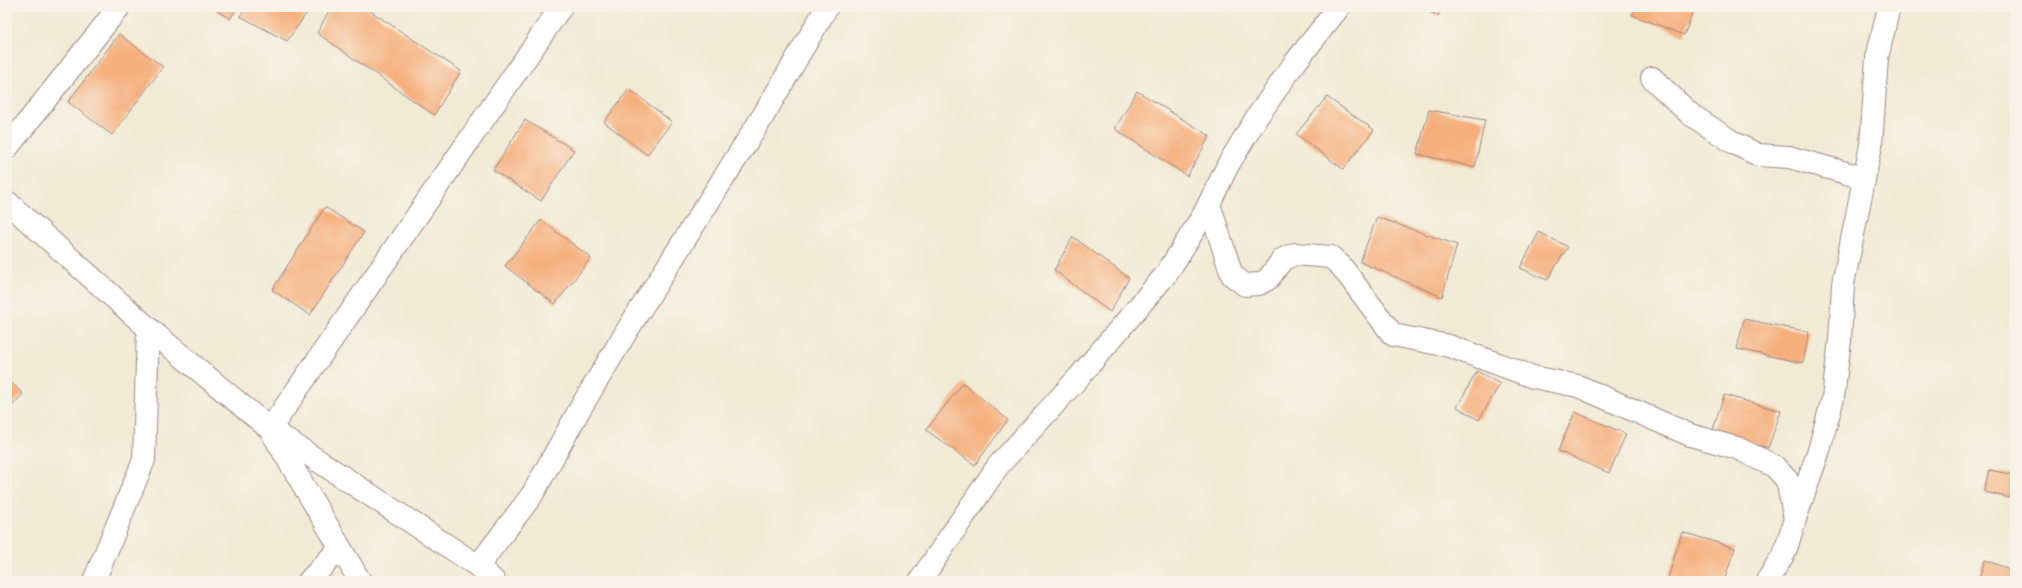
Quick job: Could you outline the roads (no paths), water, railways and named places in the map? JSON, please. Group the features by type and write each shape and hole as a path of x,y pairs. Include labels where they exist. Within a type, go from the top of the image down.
{"street":[{"path":"7,148 119,7"},
{"path":"270,429 561,7"},
{"path":"478,566 532,495 581,407 628,329 763,116 827,7"},
{"path":"920,581 998,466 1080,377 1167,273 1209,204 1228,164 1256,117 1294,64 1339,7"},
{"path":"1767,581 1785,552 1819,450 1832,398 1840,340 1843,284 1872,145 1877,58 1889,7"},
{"path":"1652,78 1690,114 1734,143 1758,155 1789,157 1864,178"},
{"path":"7,202 148,328 270,429 478,566 494,581"},
{"path":"1209,204 1232,275 1245,285 1258,284 1268,279 1283,259 1295,254 1332,257 1341,266 1393,335 1449,346 1533,378 1578,386 1690,435 1737,448 1774,466 1787,480 1795,520"},
{"path":"94,581 144,460 148,328"},
{"path":"270,429 360,581"},
{"path":"309,581 340,548"}]}
